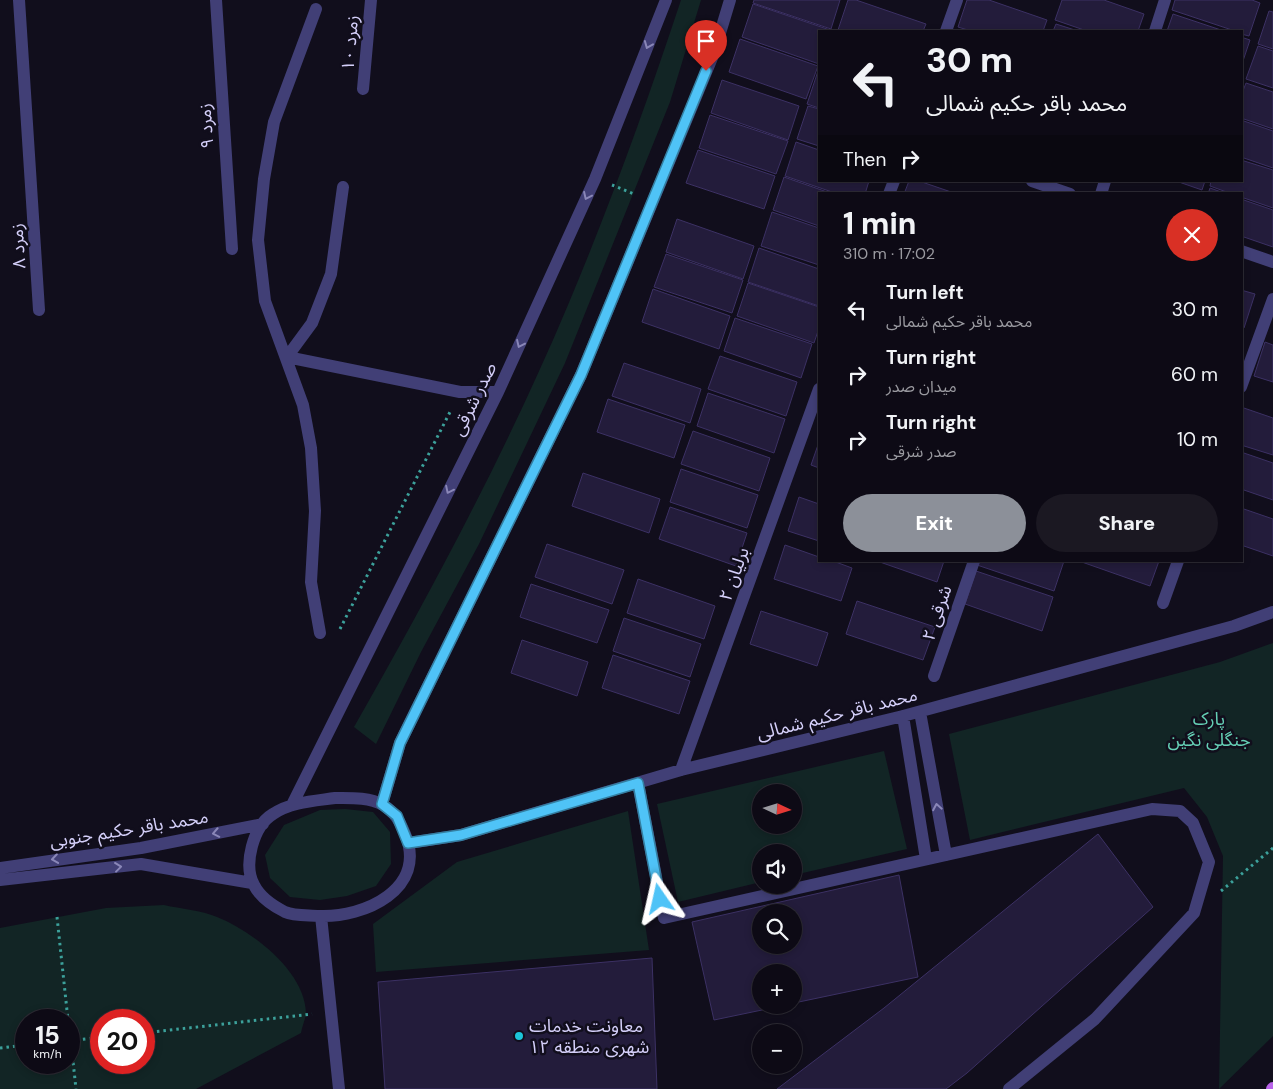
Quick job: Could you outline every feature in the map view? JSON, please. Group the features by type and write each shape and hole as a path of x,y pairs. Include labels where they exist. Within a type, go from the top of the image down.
{"street":[{"name":"زمرد ۸","path":"19,0 39,310"},
{"name":"زمرد ۹","path":"216,0 232,249"},
{"name":"زمرد ۱۰","path":"363,89 371,0"},
{"name":"صدر شرقی","path":"292,805 498,392 595,179 666,0"},
{"path":"382,804 400,743 581,375 714,53 730,0"},
{"path":"946,30 957,0"},
{"path":"1155,30 1165,0"},
{"path":"316,9 274,122 264,179 258,240 265,301 304,406 311,448 315,511 311,582 320,633"},
{"path":"1035,182 1064,192"},
{"path":"287,357 312,323 331,274 344,187"},
{"path":"1243,252 1273,262"},
{"path":"1243,382 1273,299"},
{"path":"287,357 460,392 498,392"},
{"name":"برلیان ۲","path":"681,770 818,392"},
{"name":"۲ شرقی","path":"934,676 974,562"},
{"path":"1163,603 1178,562"},
{"name":"محمد باقر حکیم شمالی","path":"408,843 461,835 681,770 920,712 1234,626 1273,612"},
{"path":"920,712 946,855"},
{"path":"903,716 926,859"},
{"path":"638,783 664,918 1152,809 1180,811 1193,822 1209,862 1194,913 1095,1019 1009,1089"},
{"path":"350,798 382,804 397,816 408,843 409,862 403,880 391,896 357,911 321,916 286,913 259,893 252,883 250,850 257,831 272,814 292,805 350,798"},
{"name":"محمد باقر حکیم جنوبی","path":"0,868 141,848 263,824"},
{"name":"محمد باقر حکیم جنوبی","path":"0,880 141,864 252,883"},
{"path":"321,916 339,1089"}],"path":[{"path":"595,179 653,201"},
{"path":"320,633 332,635 341,627 460,392"},
{"path":"1194,913 1273,848"},
{"path":"57,917 67,1009"},
{"path":"155,1031 330,1012"},
{"path":"0,1048 15,1046"},
{"path":"74,1074 76,1089"}],"green space":[{"path":"681,0 701,0 670,102 565,363 479,544 421,652 376,744 354,727 440,572 520,413 584,267 641,115"},
{"name":"پارک جنگلی نگین","path":"1273,643 1273,1036 1219,1089 1223,856 1207,817 1184,788 970,840 949,734 1220,662"},
{"path":"884,751 907,849 802,873 802,844 752,844 752,884 678,902 657,804"},
{"path":"345,809 373,812 390,832 391,864 376,886 347,896 320,900 290,897 270,878 265,855 284,825 320,810"},
{"path":"628,811 649,950 376,972 373,924 457,862"},
{"path":"164,905 211,915 231,923 246,932 275,955 287,969 297,983 304,998 306,1014 301,1033 196,1089 0,1089 0,928 106,908"}],"building":[{"path":"754,0 840,0 831,29 753,3"},
{"path":"848,0 856,0 926,24 923,30 838,30"},
{"path":"967,0 989,0 1047,20 1043,30 968,30 958,27"},
{"path":"1062,0 1104,0 1144,14 1138,30 1084,30 1055,20"},
{"path":"1175,0 1252,0 1260,3 1249,36 1243,34 1243,30 1232,30 1172,10"},
{"path":"753,4 830,30 818,30 818,64 742,37"},
{"path":"1269,11 1273,12 1273,49 1258,44"},
{"path":"1173,14 1221,30 1167,30"},
{"path":"1056,24 1075,30 1053,30"},
{"path":"1243,38 1250,40 1243,61"},
{"path":"740,39 818,66 806,99 729,72"},
{"path":"1258,46 1273,51 1273,88 1246,79"},
{"path":"818,71 818,108 807,104"},
{"path":"722,80 799,106 788,140 711,113"},
{"path":"1246,83 1273,92 1273,129 1243,119 1243,91"},
{"path":"808,106 818,109 818,146 797,139"},
{"path":"710,115 788,141 776,174 699,148"},
{"path":"1243,121 1273,131 1273,168 1243,158"},
{"path":"796,142 818,150 818,182 869,182 866,192 832,192 785,176"},
{"path":"698,150 775,176 764,209 686,183"},
{"path":"1243,161 1273,170 1273,208 1243,198 1243,192 1226,192 1210,186 1211,182 1243,182"},
{"path":"784,177 827,192 818,192 818,226 773,210"},
{"path":"909,182 922,182 951,192 905,192"},
{"path":"1179,182 1205,182 1202,190"},
{"path":"1210,188 1221,192 1209,192"},
{"path":"1243,200 1273,210 1273,247 1243,237"},
{"path":"772,212 818,228 818,265 761,246"},
{"path":"677,219 754,246 743,279 666,252"},
{"path":"759,248 818,269 818,306 748,282"},
{"path":"666,254 743,280 732,313 654,287"},
{"path":"748,283 818,307 818,331 814,343 737,316"},
{"path":"653,289 730,316 719,349 642,322"},
{"path":"1243,291 1255,294 1243,328"},
{"path":"735,318 812,344 801,378 724,351"},
{"path":"1265,342 1273,345 1273,382 1254,376"},
{"path":"720,356 797,382 786,416 708,389"},
{"path":"624,363 701,389 690,423 612,396"},
{"path":"708,393 785,419 774,453 697,426"},
{"path":"608,399 685,425 674,458 597,432"},
{"path":"1243,408 1273,418 1273,455 1243,446"},
{"path":"693,431 770,458 759,491 681,464"},
{"path":"818,445 818,468 811,465"},
{"path":"1243,453 1273,463 1273,500 1243,490"},
{"path":"681,469 758,495 747,528 670,502"},
{"path":"583,473 660,499 649,533 572,506"},
{"path":"799,497 818,504 818,541 788,531"},
{"path":"670,507 747,533 736,566 659,539"},
{"path":"1243,509 1273,519 1273,556 1243,546"},
{"path":"547,544 624,570 612,604 535,577"},
{"path":"785,545 818,557 818,562 836,562 852,568 841,601 774,579"},
{"path":"880,562 944,562 937,582"},
{"path":"978,562 1064,562 1054,591 977,565"},
{"path":"1082,562 1159,562 1150,586"},
{"path":"976,571 1053,597 1042,631 965,604"},
{"path":"638,579 715,606 704,639 627,613"},
{"path":"531,584 609,610 597,643 520,617"},
{"path":"857,601 935,627 923,660 846,634"},
{"path":"761,611 828,633 817,666 750,644"},
{"path":"624,618 701,644 690,677 613,651"},
{"path":"522,640 588,662 577,696 511,673"},
{"path":"613,655 690,681 679,714 602,688"},
{"path":"1098,834 1153,907 967,1073 946,1089 777,1089 797,1074 802,1074 802,1070 884,1008"},
{"path":"899,875 918,977 802,1001 802,964 752,964 752,1012 714,1020 692,922 752,908 752,954 802,954 802,904 771,904"},
{"name":"معاونت خدمات شهری منطقه ۱۲","path":"652,958 657,1089 385,1089 378,982"}],"place":[{"name":"معاونت خدمات شهری منطقه ۱۲","path":"519,1036"}],"route":[{"path":"660,899 638,783 461,835 408,843 397,816 382,804 400,743 581,375 706,71"}]}
